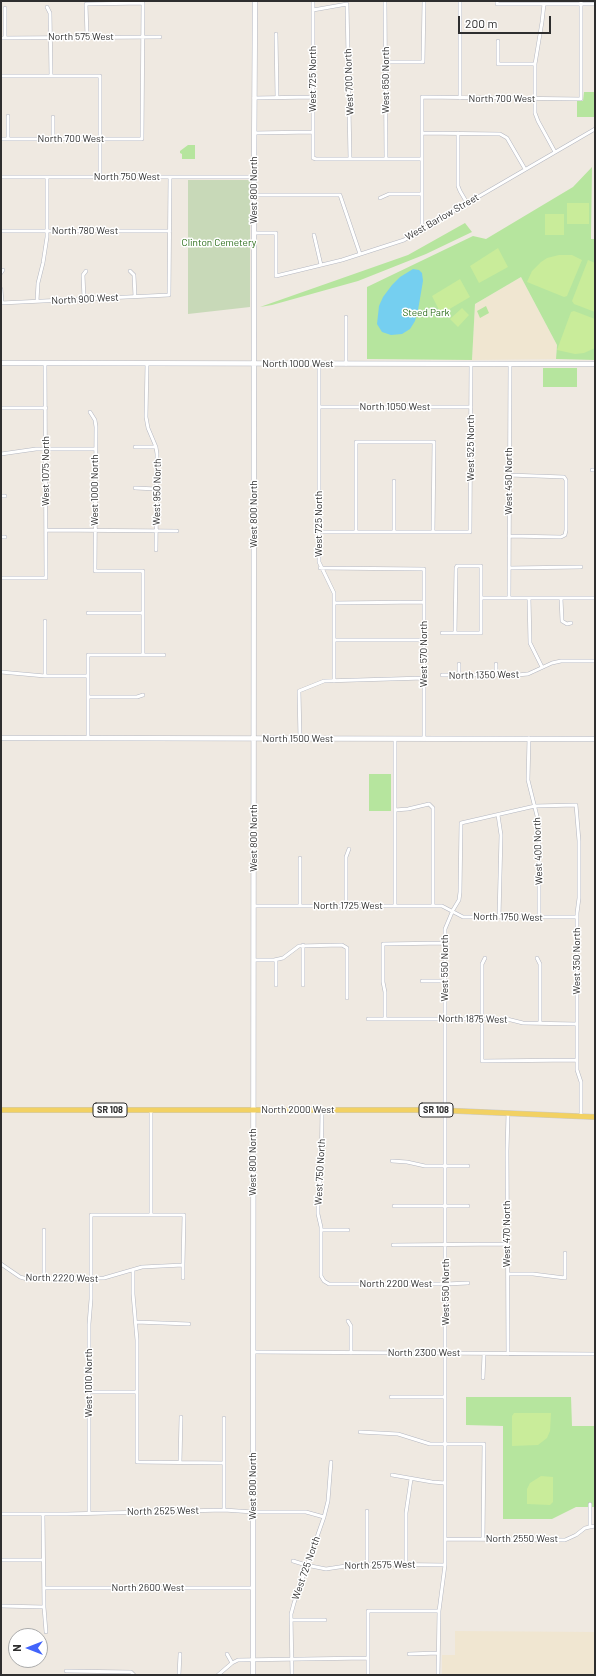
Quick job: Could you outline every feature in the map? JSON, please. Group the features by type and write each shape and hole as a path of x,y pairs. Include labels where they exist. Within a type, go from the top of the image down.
{"main road":[{"name":"North 2000 West","path":"1,1110 445,1110 595,1117"}],"street":[{"name":"West 800 North","path":"253,1675 255,1"},
{"name":"West 725 North","path":"313,1 313,158 350,159"},
{"name":"West 650 North","path":"385,1 386,158"},
{"path":"386,62 423,62 424,1"},
{"path":"460,1 460,98"},
{"path":"86,37 86,4 143,3 142,37"},
{"path":"497,3 595,4"},
{"name":"North 700 West","path":"422,133 422,97 581,99 582,3"},
{"name":"West 700 North","path":"313,10 348,4 350,159"},
{"path":"544,4 535,64 536,117 555,152"},
{"path":"47,7 50,13 51,76"},
{"path":"3,38 5,8"},
{"path":"276,34 277,97"},
{"name":"North 700 West","path":"1,139 142,139 142,37"},
{"name":"North 575 West","path":"3,38 160,37"},
{"path":"498,41 498,64 535,64"},
{"path":"1,76 100,76 100,177"},
{"path":"254,98 313,97"},
{"path":"8,116 8,139"},
{"path":"53,117 53,139"},
{"name":"West Barlow Street","path":"254,233 276,233 276,276 360,254 404,240 595,129"},
{"path":"254,133 313,132"},
{"path":"422,230 422,133 500,134 507,138 525,170"},
{"path":"458,133 458,186 467,203"},
{"path":"350,159 422,159"},
{"name":"North 750 West","path":"1,177 254,176"},
{"path":"37,301 37,291 43,263 47,231 47,177"},
{"path":"170,177 170,231"},
{"path":"380,198 389,194 422,194"},
{"path":"254,196 340,195 360,254"},
{"name":"North 780 West","path":"1,231 170,231"},
{"name":"North 900 West","path":"1,303 169,295 170,231"},
{"path":"314,235 321,265"},
{"path":"84,299 83,275 86,271"},
{"path":"130,271 134,275 135,297"},
{"path":"1,289 1,303"},
{"path":"346,317 346,364"},
{"name":"North 1000 West","path":"1,364 595,364"},
{"name":"West 1075 North","path":"1,578 46,578 46,364"},
{"name":"West 950 North","path":"146,364 146,417 148,428 156,447 156,550"},
{"name":"West 725 North","path":"319,364 319,562 320,568 332,586 334,602 334,681"},
{"name":"West 525 North","path":"433,532 470,532 471,364"},
{"name":"West 450 North","path":"509,598 510,364"},
{"name":"North 1050 West","path":"319,407 471,407"},
{"path":"1,408 46,408"},
{"name":"West 1000 North","path":"90,412 95,420 96,449 95,571 143,571 143,613"},
{"path":"319,532 356,532 394,532 433,532 434,442 356,442 356,532"},
{"path":"135,447 156,447"},
{"path":"1,454 46,449 96,449"},
{"path":"509,475 564,477 566,480 565,535 561,537 509,536"},
{"path":"394,481 394,532"},
{"path":"135,488 157,489"},
{"path":"46,530 177,531"},
{"path":"442,633 455,633 481,633 481,566 457,566 455,633"},
{"path":"509,568 581,567"},
{"name":"West 570 North","path":"320,568 424,569 424,739"},
{"path":"481,598 595,598"},
{"path":"530,598 528,636 542,667"},
{"path":"561,598 562,621 566,624 571,623"},
{"path":"334,602 424,602"},
{"path":"88,613 143,613 143,654"},
{"path":"45,621 45,676"},
{"path":"334,640 424,640"},
{"path":"88,737 88,654 164,654"},
{"name":"North 1350 West","path":"442,675 528,674 542,667 561,661 595,661"},
{"path":"459,664 459,675"},
{"path":"496,664 496,675"},
{"path":"1,672 45,676 88,676"},
{"path":"300,739 299,691 324,681 377,678 424,678"},
{"path":"88,697 137,697 144,695"},
{"name":"North 1500 West","path":"1,738 595,739"},
{"name":"West 400 North","path":"529,738 528,780 539,824 539,918"},
{"path":"395,739 395,906"},
{"path":"395,810 408,809 429,804 434,808 434,906"},
{"name":"West 350 North","path":"535,806 576,805 579,841 579,898 576,917 576,1070 581,1082 581,1116"},
{"path":"452,910 456,906 460,892 461,823 535,806"},
{"path":"498,815 501,835 499,917"},
{"path":"346,906 346,857 349,849"},
{"path":"300,858 300,906"},
{"name":"North 1725 West","path":"254,906 442,906"},
{"name":"North 1750 West","path":"442,906 464,917 576,917"},
{"name":"West 550 North","path":"438,1675 439,1611 445,1565 445,929 452,910"},
{"path":"385,1019 385,992 382,982 383,944 445,943"},
{"path":"254,960 276,960 283,958 293,949 303,945 342,944 347,948 347,998"},
{"path":"303,945 303,985"},
{"path":"485,958 482,964 482,1061 576,1060"},
{"path":"537,958 540,964 540,1024"},
{"path":"276,960 276,986"},
{"path":"422,981 445,981"},
{"name":"North 1875 West","path":"368,1019 507,1019 523,1023 576,1024"},
{"path":"151,1110 151,1215 184,1215 183,1278"},
{"name":"West 750 North","path":"322,1110 321,1177 318,1188 318,1214 321,1230 321,1276 324,1281"},
{"name":"West 470 North","path":"508,1113 508,1354"},
{"path":"392,1161 420,1165 468,1166"},
{"path":"394,1206 468,1206"},
{"name":"West 1010 North","path":"90,1513 89,1324 91,1215 151,1215"},
{"path":"44,1230 44,1279"},
{"path":"321,1230 348,1230"},
{"path":"392,1245 508,1244"},
{"path":"508,1274 533,1274 565,1278 565,1253"},
{"name":"North 2220 West","path":"1,1264 20,1277 27,1279 104,1278 150,1266 183,1265"},
{"path":"133,1270 133,1299 137,1340 137,1462 224,1463"},
{"name":"North 2200 West","path":"324,1281 329,1284 446,1284 468,1282"},
{"path":"348,1321 351,1326 351,1353"},
{"path":"136,1322 189,1324"},
{"name":"North 2300 West","path":"253,1352 595,1354"},
{"path":"483,1378 484,1354"},
{"path":"89,1392 137,1392"},
{"path":"391,1397 445,1397"},
{"path":"180,1462 181,1417"},
{"path":"224,1418 224,1510"},
{"path":"360,1432 407,1435 421,1442 430,1444 484,1444 483,1539"},
{"name":"West 725 North","path":"292,1675 292,1620 294,1603 324,1517 328,1501 331,1462"},
{"path":"392,1475 445,1483"},
{"path":"406,1564 407,1502 411,1479"},
{"path":"590,1504 590,1526 595,1526"},
{"name":"North 2525 West","path":"1,1514 224,1510 253,1512 306,1512 324,1517"},
{"path":"366,1510 367,1564"},
{"path":"43,1514 46,1628"},
{"name":"North 2550 West","path":"445,1539 565,1540 590,1526"},
{"path":"1,1560 43,1560"},
{"name":"North 2575 West","path":"293,1560 306,1565 326,1569 347,1565 367,1564 445,1565"},
{"name":"North 2600 West","path":"44,1588 253,1588"},
{"path":"1,1606 44,1607"},
{"path":"368,1675 368,1611 439,1611"},
{"path":"292,1620 326,1620"},
{"path":"409,1654 438,1653"},
{"path":"180,1654 180,1675"},
{"path":"227,1654 232,1662"},
{"path":"218,1675 232,1662 238,1660 368,1658"},
{"path":"66,1671 88,1673 131,1672 134,1675 139,1673"}],"shaded area":[{"path":"521,277 557,345 556,359 472,360 475,304"},
{"path":"455,1631 595,1632 595,1675 442,1675 442,1655 455,1655"}],"green space":[{"path":"584,92 595,92 595,117 577,117 577,101 583,101"},
{"path":"188,145 195,145 195,159 182,159 182,154 180,151"},
{"name":"Steed Park","path":"592,167 591,239 595,239 595,360 556,359 557,345 521,277 475,304 472,360 367,359 367,287 473,236 486,239 573,187"},
{"name":"Clinton Cemetery","path":"188,180 250,180 250,307 188,314"},
{"path":"567,203 589,203 589,224 567,224"},
{"path":"545,214 564,214 564,235 545,235"},
{"path":"465,223 472,232 426,254 358,281 260,307 408,255"},
{"path":"498,248 508,267 479,283 470,266"},
{"path":"559,255 572,255 582,260 567,296 564,297 527,282 532,271 541,262 547,258"},
{"path":"588,260 595,263 595,312 574,304 572,301"},
{"path":"460,279 470,297 441,314 432,296"},
{"path":"486,306 489,313 480,318 477,311"},
{"path":"462,308 469,315 458,327 450,319"},
{"path":"574,311 595,319 595,348 584,353 575,354 557,350 571,312"},
{"path":"543,368 577,368 577,387 543,387"},
{"path":"369,774 391,774 391,811 369,811"},
{"path":"466,1397 571,1397 572,1426 595,1426 595,1507 576,1507 552,1519 503,1519 503,1426 466,1425"},
{"path":"514,1413 551,1413 550,1431 547,1438 538,1445 512,1446 512,1416"},
{"path":"541,1476 553,1477 553,1502 550,1505 527,1504 527,1489 530,1483"}],"water":[{"path":"413,269 419,270 422,273 423,281 415,321 410,329 402,334 391,335 382,332 377,324 379,306 383,297 400,277"}]}
